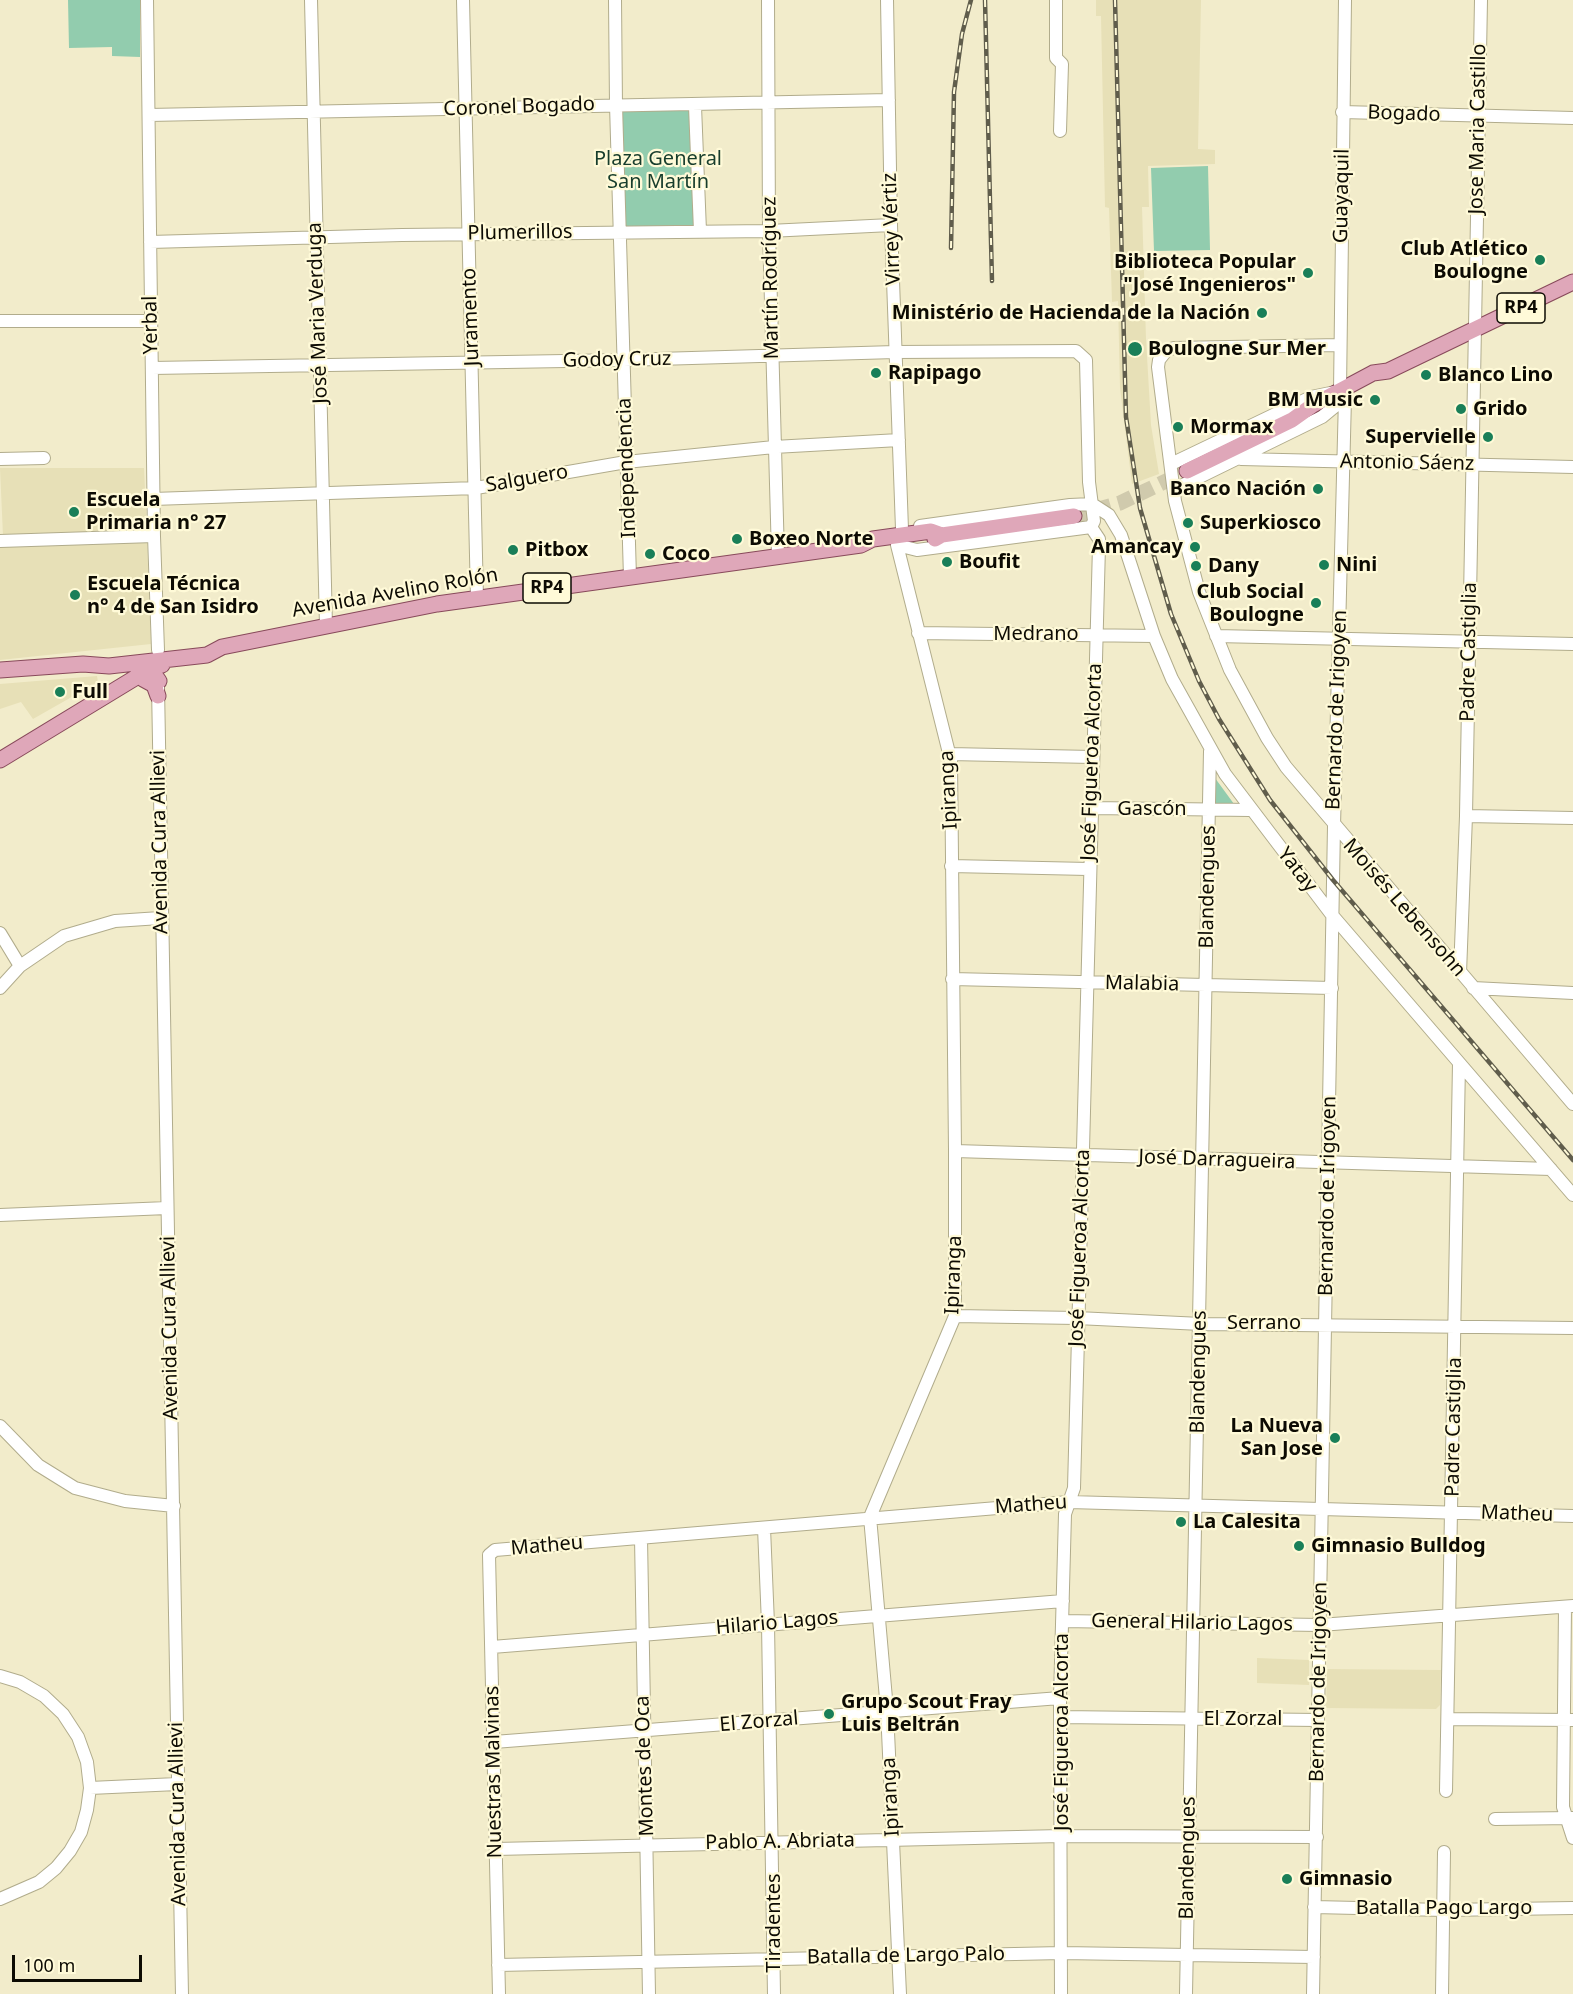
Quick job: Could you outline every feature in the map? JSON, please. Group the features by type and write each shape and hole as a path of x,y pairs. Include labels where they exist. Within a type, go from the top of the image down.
{"main road":[{"name":"RP4","path":"1187,471 1292,420 1317,413 1343,394 1378,381 1388,371 1571,285"},
{"name":"Avenida Avelino Rolón","path":"83,664 103,656 207,655 222,647 477,598 861,545 873,539 931,531 942,535 1074,516"},
{"name":"Avenida Avelino Rolón","path":"0,670 83,664 109,666 167,657 205,645 222,647"},
{"path":"0,760 167,657"},
{"path":"107,686 111,676 109,666"},
{"path":"0,751 128,674 155,674 158,689"}],"street":[{"name":"Yerbal","path":"147,0 154,536 167,657"},
{"name":"José Maria Verduga","path":"311,0 326,626"},
{"name":"Juramento","path":"464,0 477,598"},
{"name":"Independencia","path":"615,0 630,577"},
{"name":"Martín Rodríguez","path":"768,0 769,231 778,556"},
{"name":"Virrey Vértiz","path":"887,0 891,225 899,441 898,537"},
{"path":"1056,0 1056,58 1062,64 1060,131"},
{"name":"Guayaquil","path":"1343,394 1340,345 1345,0"},
{"name":"Jose Maria Castillo","path":"1474,331 1481,0"},
{"name":"Coronel Bogado","path":"148,115 616,105 695,106 889,100"},
{"path":"695,106 700,231"},
{"name":"Bogado","path":"1342,112 1573,118"},
{"name":"Plumerillos","path":"150,242 469,234 769,231 891,225"},
{"path":"0,321 151,321"},
{"name":"Padre Castiglia","path":"1460,973 1466,816 1474,331"},
{"name":"Moisés Lebensohn","path":"1340,345 1167,350 1159,360 1175,501 1199,592 1230,670 1267,738 1286,767 1573,1104"},
{"name":"Godoy Cruz","path":"152,368 624,360 895,352 1076,351 1081,354"},
{"name":"José Figueroa Alcorta","path":"1061,1994 1062,1621 1065,1514 1074,1488 1090,808 1099,539 1091,527 1094,521 1089,482 1086,360 1081,354"},
{"path":"1174,489 1241,459 1322,417 1343,394"},
{"path":"1172,464 1311,397 1343,394"},
{"name":"Bernardo de Irigoyen","path":"1313,1994 1332,915 1344,462 1343,394"},
{"name":"Salguero","path":"153,499 476,488 626,462 774,447 899,441"},
{"path":"0,459 44,458"},
{"name":"Antonio Sáenz","path":"1241,459 1573,466"},
{"name":"Avenida Avelino Rolón","path":"898,537 1070,505 1092,504"},
{"name":"Yatay","path":"1092,504 1109,515 1118,527 1154,636 1175,685 1210,751 1250,810 1332,915 1573,1195"},
{"name":"Avenida Avelino Rolón","path":"898,537 918,550 1091,527"},
{"path":"0,541 154,536"},
{"name":"Ipiranga","path":"898,537 918,633 950,754 955,1151 955,1316 870,1517 887,1710 900,1994"},
{"name":"Medrano","path":"918,633 1154,636"},
{"path":"1216,636 1573,644"},
{"name":"Avenida Cura Allievi","path":"167,657 158,689 160,918 174,1506 182,1994"},
{"name":"Blandengues","path":"1186,1994 1192,1623 1201,1323 1210,751"},
{"path":"950,754 1092,757"},
{"name":"Gascón","path":"1090,808 1250,810"},
{"path":"1466,816 1573,818"},
{"path":"951,866 1089,868"},
{"path":"0,988 20,966 53,942 80,929 116,921 160,918"},
{"path":"0,933 20,966"},
{"name":"Malabia","path":"952,979 1332,988"},
{"path":"1473,988 1573,993"},
{"name":"Padre Castiglia","path":"1446,1791 1442,1778 1449,1719 1459,1064"},
{"name":"José Darragueira","path":"955,1151 1551,1169"},
{"path":"0,1215 167,1208"},
{"name":"Serrano","path":"955,1316 1077,1317 1201,1323 1573,1328"},
{"path":"0,1426 38,1465 75,1488 125,1501 174,1506"},
{"name":"Matheu","path":"491,1552 870,1517 1069,1502 1573,1516"},
{"name":"Tiradentes","path":"764,1528 773,1842 774,1994"},
{"name":"Montes de Oca","path":"641,1538 649,1994"},
{"name":"Nuestras Malvinas","path":"491,1552 489,1555 499,1994"},
{"name":"Hilario Lagos","path":"492,1647 878,1614 1063,1601"},
{"path":"1569,1606 1569,1818 1573,1838"},
{"name":"General Hilario Lagos","path":"1062,1621 1320,1625 1569,1606"},
{"path":"0,1676 20,1682 44,1696 63,1714 78,1737 84,1753 90,1788 81,1832 70,1851 56,1868 39,1882 20,1893 0,1899"},
{"name":"El Zorzal","path":"494,1742 1060,1698"},
{"name":"El Zorzal","path":"1060,1717 1318,1720"},
{"path":"1449,1719 1568,1720"},
{"path":"90,1788 177,1784"},
{"path":"1495,1819 1569,1818"},
{"name":"Pablo A. Abriata","path":"496,1849 1061,1836 1317,1837"},
{"path":"1442,1994 1444,1852"},
{"name":"Batalla Pago Largo","path":"1314,1907 1444,1910 1573,1908"},
{"name":"Batalla de Largo Palo","path":"498,1965 1062,1953 1314,1957"}],"shaded area":[{"path":"1096,0 1201,0 1198,149 1215,150 1215,164 1148,166 1149,207 1142,207 1146,339 1151,425 1159,474 1132,484 1120,388 1118,301 1112,302 1109,208 1105,207 1101,16 1096,16"},
{"name":"Escuela Primaria n° 27","path":"0,468 144,468 147,532 3,536"},
{"name":"Escuela Técnica n° 4 de San Isidro","path":"147,540 151,644 0,660 0,546"},
{"path":"97,676 98,682 33,719 21,702 0,709 0,684"},
{"path":"1257,1658 1309,1660 1309,1685 1257,1683"},
{"path":"1327,1669 1441,1670 1440,1705 1436,1709 1326,1708"}],"green space":[{"path":"68,0 140,0 140,57 112,56 112,47 69,48"},
{"name":"Plaza General San Martín","path":"627,109 690,110 696,228 625,229 621,113"},
{"path":"1208,166 1210,250 1154,251 1151,168"},
{"path":"1215,778 1234,804 1216,804"}],"tunnel":[{"path":"1074,516 1120,503 1187,471"}],"railway":[{"path":"951,248 954,92 962,34 971,0"},
{"path":"985,0 992,281"},
{"path":"1115,0 1126,417 1140,508 1171,614 1199,681 1219,719 1270,800 1333,880 1573,1160"}],"place":[{"name":"Club Atlético Boulogne","path":"1540,260"},
{"name":"Biblioteca Popular \"José Ingenieros\"","path":"1308,273"},
{"name":"Ministério de Hacienda de la Nación","path":"1262,313"},
{"name":"Boulogne Sur Mer","path":"1135,349"},
{"name":"Rapipago","path":"876,373"},
{"name":"Blanco Lino","path":"1426,375"},
{"name":"BM Music","path":"1375,400"},
{"name":"Grido","path":"1461,409"},
{"name":"Mormax","path":"1178,427"},
{"name":"Supervielle","path":"1488,437"},
{"name":"Banco Nación","path":"1318,489"},
{"name":"Escuela Primaria n° 27","path":"74,512"},
{"name":"Superkiosco","path":"1188,523"},
{"name":"Boxeo Norte","path":"737,539"},
{"name":"Amancay","path":"1195,547"},
{"name":"Pitbox","path":"513,550"},
{"name":"Coco","path":"650,554"},
{"name":"Boufit","path":"947,562"},
{"name":"Nini","path":"1324,565"},
{"name":"Dany","path":"1196,566"},
{"name":"Escuela Técnica n° 4 de San Isidro","path":"75,595"},
{"name":"Club Social Boulogne","path":"1316,603"},
{"name":"Full","path":"60,692"},
{"name":"La Nueva San Jose","path":"1335,1438"},
{"name":"La Calesita","path":"1181,1522"},
{"name":"Gimnasio Bulldog","path":"1299,1546"},
{"name":"Grupo Scout Fray Luis Beltrán","path":"829,1714"},
{"name":"Gimnasio","path":"1287,1879"}]}
